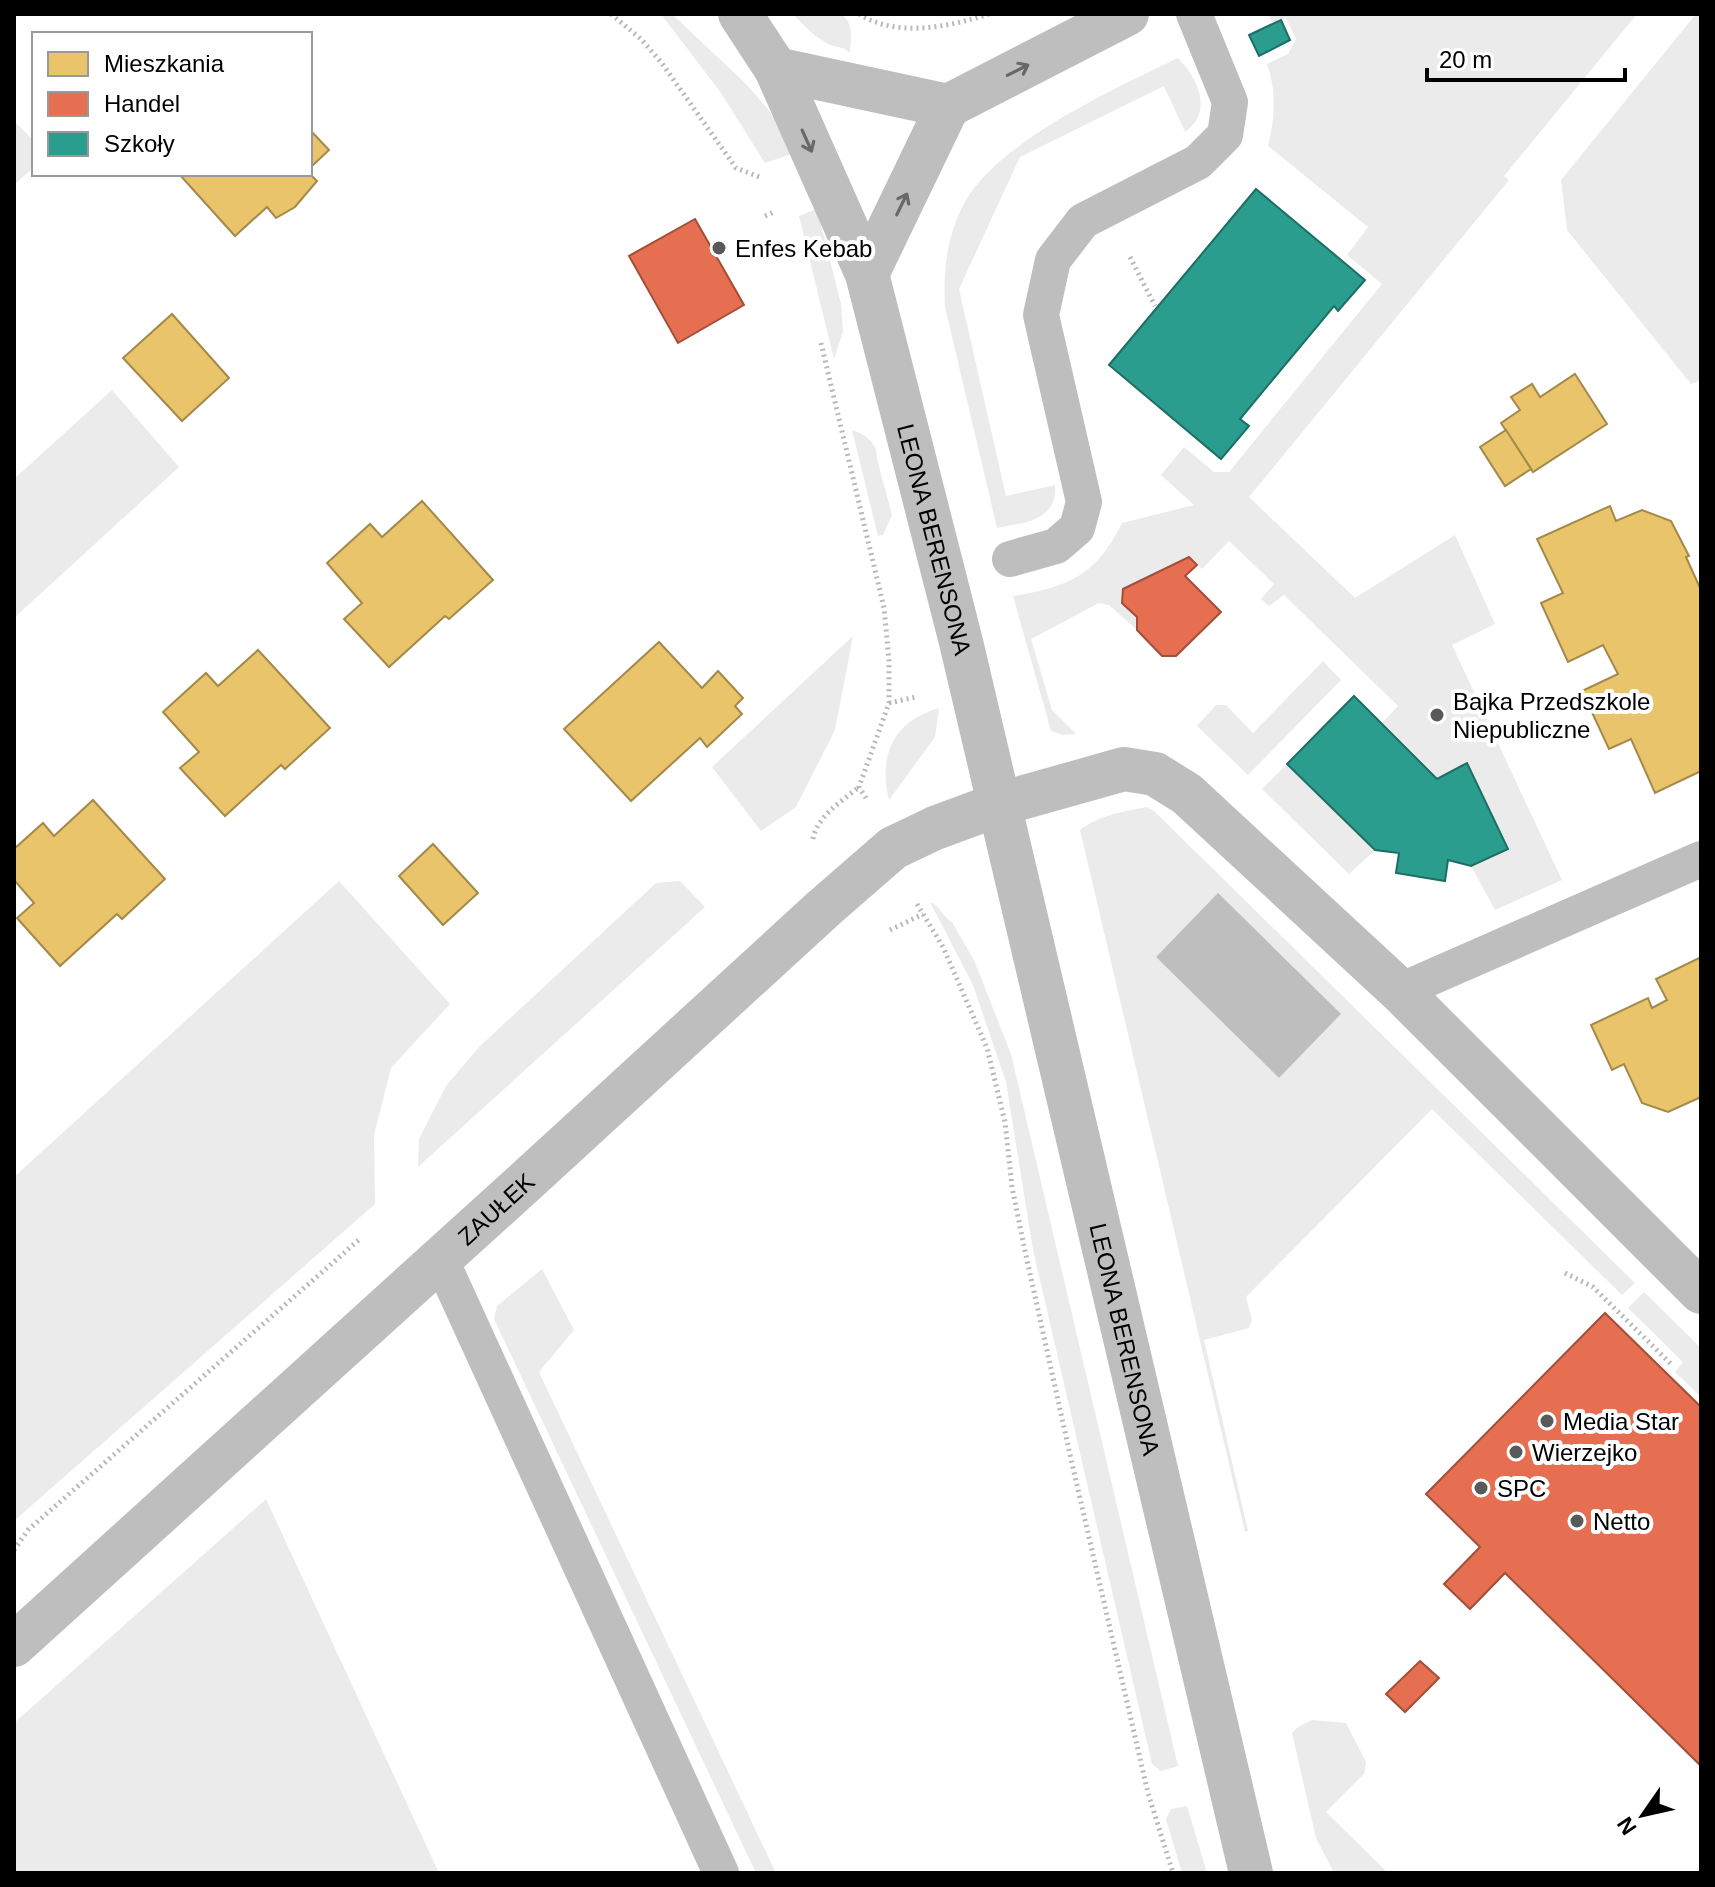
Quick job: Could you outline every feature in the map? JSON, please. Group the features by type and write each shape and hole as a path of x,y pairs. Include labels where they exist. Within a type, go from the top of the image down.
{"street":[{"name":"LEONA BERENSONA","path":"740,14 776,69 867,274 1000,804 1251,1873"},
{"path":"867,274 948,106 1127,14"},
{"path":"776,69 948,106"},
{"path":"1000,804 1124,769 1155,774 1187,794 1400,991 1701,1292"},
{"name":"ZAUŁEK","path":"14,1645 862,874 893,848 935,828 1000,804"}],"lane":[{"path":"1010,559 1056,546 1077,528 1084,502 1041,315 1053,260 1083,221 1198,162 1225,135 1230,102 1194,14"},
{"path":"1400,991 1701,859"},
{"path":"440,1258 721,1873"}],"path":[{"path":"611,14 641,39 661,62 736,168 749,175 774,181"},
{"path":"859,14 874,24 901,28 936,26 989,14"},
{"path":"765,216 777,211"},
{"path":"1128,253 1155,306"},
{"path":"821,341 884,608 889,703 859,787 868,800"},
{"path":"915,900 943,947 987,1048 1005,1122 1012,1187 1066,1437 1148,1793 1173,1873"},
{"path":"14,1550 28,1530 361,1238"},
{"path":"1565,1273 1593,1287 1672,1365"},
{"path":"1616,1310 1624,1303"}],"shaded area":[{"path":"661,14 672,14 745,83 768,109 795,153 765,163 721,93"},
{"path":"793,14 841,14 850,26 850,53 823,41"},
{"path":"1637,14 1504,176 1509,180 1249,497 1355,598 1455,535 1495,624 1452,645 1562,880 1495,910 1471,866 1508,849 1467,764 1437,779 1382,723 1398,706 1284,595 1269,606 1261,599 1274,584 1229,541 1202,569 1189,557 1123,589 1122,603 1137,617 1137,630 1109,605 1099,603 1031,639 1052,710 1076,734 1063,735 1051,731 1013,596 1050,588 1078,576 1102,556 1122,523 1194,505 1161,475 1184,447 1214,472 1229,472 1382,284 1347,255 1368,227 1268,146 1274,105 1267,64 1288,54 1296,39 1286,18 1273,23 1269,16"},
{"path":"1696,14 1701,14 1701,380 1691,384 1567,230 1561,180"},
{"path":"1178,58 1192,76 1200,96 1201,106 1194,124 1185,132 1164,86 1020,157 959,289 1006,496 1055,485 1051,506 1045,513 1028,522 997,528 945,307 946,265 954,225 966,200 1005,157 1093,100"},
{"path":"14,121 32,139 32,169 14,185"},
{"path":"817,209 841,304 843,332 834,359 799,216"},
{"path":"112,390 179,467 14,618 14,479"},
{"path":"852,430 866,437 875,449 892,515 883,535 878,536"},
{"path":"853,636 835,730 796,807 761,831 712,767"},
{"path":"1323,661 1341,680 1248,775 1197,726 1216,705 1226,705 1253,733"},
{"path":"939,708 935,737 889,800 886,769 893,742 910,722"},
{"path":"1287,764 1375,850 1349,874 1262,789"},
{"path":"1146,807 1154,811 1635,1283 1622,1295 1432,1109 1246,1297 1252,1320 1249,1328 1204,1340 1248,1531 1245,1532 1080,830 1103,817","holes":["1156,957 1341,1014 1279,1078"]},
{"path":"339,881 450,1004 391,1068 374,1135 375,1204 14,1521 14,1177"},
{"path":"680,881 705,907 418,1167 419,1139 446,1086 479,1047 656,883"},
{"path":"1218,893 1341,1014 1279,1078 1156,957"},
{"path":"930,902 952,922 974,960 1011,1054 1178,1766 1161,1771 1152,1764 1033,1250 1006,1082 973,985"},
{"path":"542,1269 574,1330 539,1372 776,1873 756,1873 494,1319 497,1306"},
{"path":"1644,1292 1701,1348 1701,1397 1675,1372 1683,1362 1628,1308"},
{"path":"266,1499 439,1873 14,1873 14,1723"},
{"path":"1312,1720 1346,1723 1366,1762 1364,1774 1326,1812 1388,1873 1334,1873 1316,1838 1292,1733"},
{"path":"1187,1806 1207,1873 1182,1873 1166,1819 1171,1809"}],"building: Mieszkania":[{"path":"312,132 329,150 312,166"},
{"path":"181,176 312,176 317,181 295,207 276,218 267,207 235,236"},
{"path":"172,314 229,378 182,421 123,358"},
{"path":"1575,374 1607,424 1533,472 1501,423 1520,410 1511,397 1532,384 1540,397"},
{"path":"1506,430 1531,469 1505,486 1480,447"},
{"path":"422,501 493,580 449,619 445,616 389,667 344,619 362,603 327,563 370,524 382,537"},
{"path":"1610,506 1616,521 1642,510 1671,521 1689,556 1686,557 1701,590 1701,771 1655,793 1631,739 1609,749 1582,691 1618,674 1603,645 1568,662 1541,603 1563,593 1537,539"},
{"path":"659,642 702,688 718,671 743,698 735,706 742,714 707,747 700,738 631,801 564,729"},
{"path":"258,650 330,728 285,769 281,765 225,816 180,768 199,752 163,712 206,673 218,686"},
{"path":"93,800 165,879 122,919 117,914 60,966 17,918 34,903 14,880 14,849 43,823 54,836"},
{"path":"433,844 478,893 443,925 399,876"},
{"path":"1701,957 1701,1097 1668,1112 1642,1103 1624,1064 1612,1070 1591,1025 1648,998 1652,1008 1667,1000 1656,979"}],"building: Handel":[{"path":"695,219 744,305 678,343 629,256"},
{"path":"1189,557 1197,565 1185,576 1221,612 1176,656 1162,656 1137,630 1137,617 1122,603 1123,589"},
{"name":"Netto","path":"1605,1313 1701,1407 1701,1766 1505,1573 1470,1609 1444,1584 1480,1547 1426,1494"},
{"path":"1420,1661 1439,1678 1405,1712 1386,1694"}],"building: Szkoły":[{"path":"1281,20 1290,40 1259,56 1249,35"},
{"path":"1256,189 1365,280 1338,311 1334,306 1240,419 1249,426 1221,459 1109,365"},
{"path":"1354,696 1437,779 1467,763 1508,849 1471,866 1448,860 1445,881 1396,873 1399,853 1375,850 1287,764"}],"place":[{"name":"Enfes Kebab","path":"719,248"},
{"name":"Bajka Przedszkole Niepubliczne","path":"1437,715"},
{"name":"Media Star","path":"1547,1421"},
{"name":"Wierzejko","path":"1516,1452"},
{"name":"SPC","path":"1481,1488"},
{"name":"Netto","path":"1577,1521"}]}
